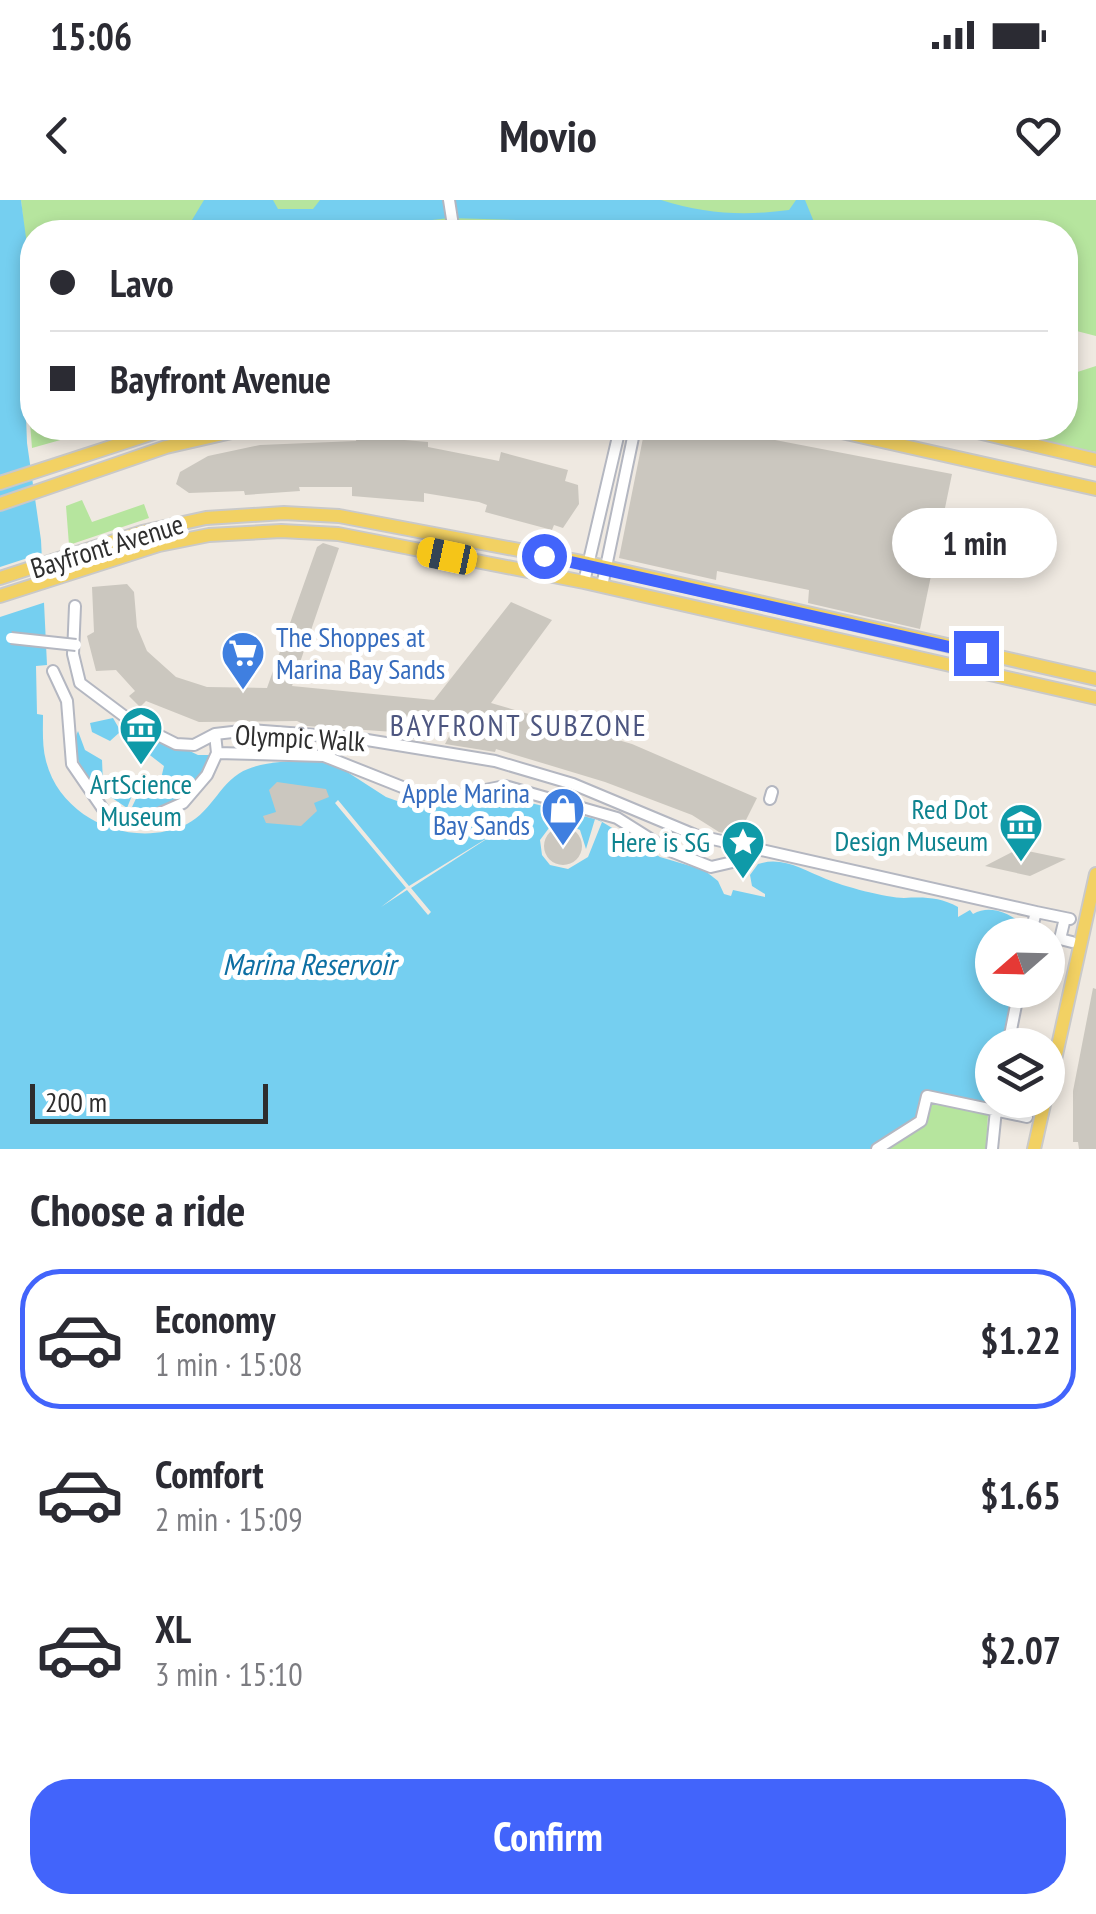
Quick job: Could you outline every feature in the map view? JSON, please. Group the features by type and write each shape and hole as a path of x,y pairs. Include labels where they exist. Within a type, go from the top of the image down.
{"main road":[{"path":"0,483 131,440"},
{"path":"0,504 199,440"},
{"path":"878,440 1096,489"},
{"path":"1012,440 1096,460"},
{"name":"Bayfront Avenue","path":"0,578 142,532 228,516 339,516 588,563 1096,680"},
{"name":"Bayfront Avenue","path":"0,596 147,549 218,534 338,534 584,582 1096,698"},
{"path":"1063,1028 1096,874"},
{"path":"1034,1149 1042,1118"}],"street":[{"path":"584,582 617,440"},
{"path":"602,586 632,440"},
{"name":"Bayfront Avenue","path":"74,606 75,673 80,683 96,694"},
{"path":"0,639 76,645"},
{"path":"53,671 66,701 72,764 105,812 134,820 164,814 194,791 207,775 217,754 216,734"},
{"name":"Olympic Walk","path":"96,694 132,722 176,744 194,745 216,734 250,730 355,738 494,761 573,784 695,835 1068,919 1060,939 1084,939"},
{"name":"Olympic Walk","path":"217,754 324,756 435,800 505,786 617,818 668,850 711,867 737,862 746,847"},
{"path":"1034,918 1036,912"},
{"path":"877,1149 921,1121 927,1096 975,1103"},
{"path":"992,1149 995,1118"}],"green space":[{"path":"21,200 1096,200 1096,336 1078,331 1078,220 23,220"},
{"path":"1096,366 1096,452 1036,440 1078,440 1078,372"},
{"path":"31,440 60,440 32,448"},
{"path":"82,500 92,522 144,504 149,518 69,545 66,506"},
{"path":"930,1100 975,1111 975,1118 988,1118 986,1149 884,1149"}],"water":[{"name":"Marina Reservoir","path":"0,200 21,200 24,220 20,220 20,440 27,440 41,540 47,665 36,666 37,714 43,715 46,761 54,782 67,799 83,814 123,831 166,831 196,818 231,780 248,769 324,757 400,802 456,806 503,796 599,820 660,857 704,870 718,881 724,894 731,896 733,890 765,897 752,886 750,875 758,864 776,862 876,894 944,901 958,907 958,917 970,910 973,914 988,910 1014,918 975,918 975,1008 1012,1008 1008,1028 975,1028 975,1103 924,1091 918,1118 870,1149 0,1149"},
{"path":"204,200 273,200 278,209 313,209 320,200 661,200 709,211 756,213 789,210 796,200 805,200 813,220 449,218 192,220"},
{"path":"113,718 120,730 125,720 198,755 213,755 208,771 186,790 193,791 171,803 149,809 132,807 142,786 160,783 164,766 120,732 110,741 92,732 90,723"},
{"path":"78,731 85,750 102,760 103,783 112,777 132,775 137,783 127,808 93,785 101,781 91,783 87,777 76,751"}],"pier":[{"path":"46,552 49,601 0,617 0,567"},
{"path":"338,800 409,886 502,829 411,888 431,912 428,915 407,890 381,907 406,888 335,803"},
{"path":"595,819 602,822 588,857 568,869 550,865 542,855 540,840 552,824 563,822 580,830 586,849"}],"building":[{"path":"643,440 775,440 952,474 920,629 808,603 809,590 717,571 716,580 619,558"},
{"path":"428,442 428,447 499,461 501,452 568,470 565,481 578,485 579,504 563,528 554,525 552,530 485,512 487,505 479,502 424,493 424,502 352,496 352,487 299,487 300,491 245,495 244,491 189,493 176,484 180,472 208,456 260,445"},
{"name":"The Shoppes at Marina Bay Sands","path":"323,543 339,548 292,686 434,700 511,602 552,620 491,703 632,744 757,798 738,836 719,832 692,815 605,782 496,749 495,752 445,744 452,731 442,719 428,725 429,741 394,736 394,732 307,726 297,721 199,722 146,701 140,707 129,696 135,691 116,670 96,671 87,636 94,632 92,587 127,584 134,592 137,627 147,651 176,677 207,687 267,688 317,547"},
{"path":"277,782 326,789 329,797 314,803 317,811 301,826 266,823 263,816 276,812 269,790"},
{"name":"Apple Marina Bay Sands","path":"563,827 577,832 582,846 577,860 563,865 549,860 544,846 549,832"},
{"name":"Red Dot Design Museum","path":"1018,849 1066,859 1030,876 985,866"},
{"path":"1093,988 1096,1149 1079,1149 1078,1142 1073,1142 1073,1091"}],"place":[{"name":"The Shoppes at Marina Bay Sands","path":"243,691"},
{"name":"ArtScience Museum","path":"141,766"},
{"name":"Apple Marina Bay Sands","path":"563,847"},
{"name":"Red Dot Design Museum","path":"1021,863"},
{"name":"Here is SG","path":"743,880"}],"district":[{"name":"BAYFRONT SUBZONE","path":"519,726"}],"route":[{"path":"544,556 976,653"}]}
